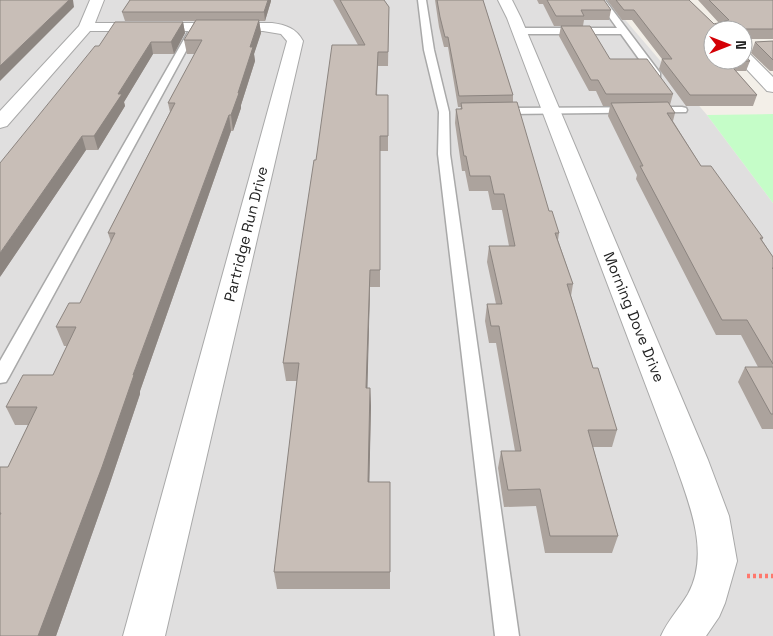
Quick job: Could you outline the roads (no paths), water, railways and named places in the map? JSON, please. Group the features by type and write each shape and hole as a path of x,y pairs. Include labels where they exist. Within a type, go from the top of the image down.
{"street":[{"path":"0,122 86,27 97,0"},
{"name":"Morning Dove Drive","path":"505,0 520,31 552,110 691,460 711,516 718,561 705,603 682,636"},
{"name":"Partridge Run Drive","path":"86,27 278,28 293,35 295,41 144,636"},
{"path":"753,60 773,87"}],"lane":[{"path":"422,0 430,50 449,112 444,154 507,636"},
{"path":"601,0 664,86"},
{"path":"0,377 195,27"},
{"path":"520,31 622,31"},
{"path":"483,111 682,110 676,102"}]}
